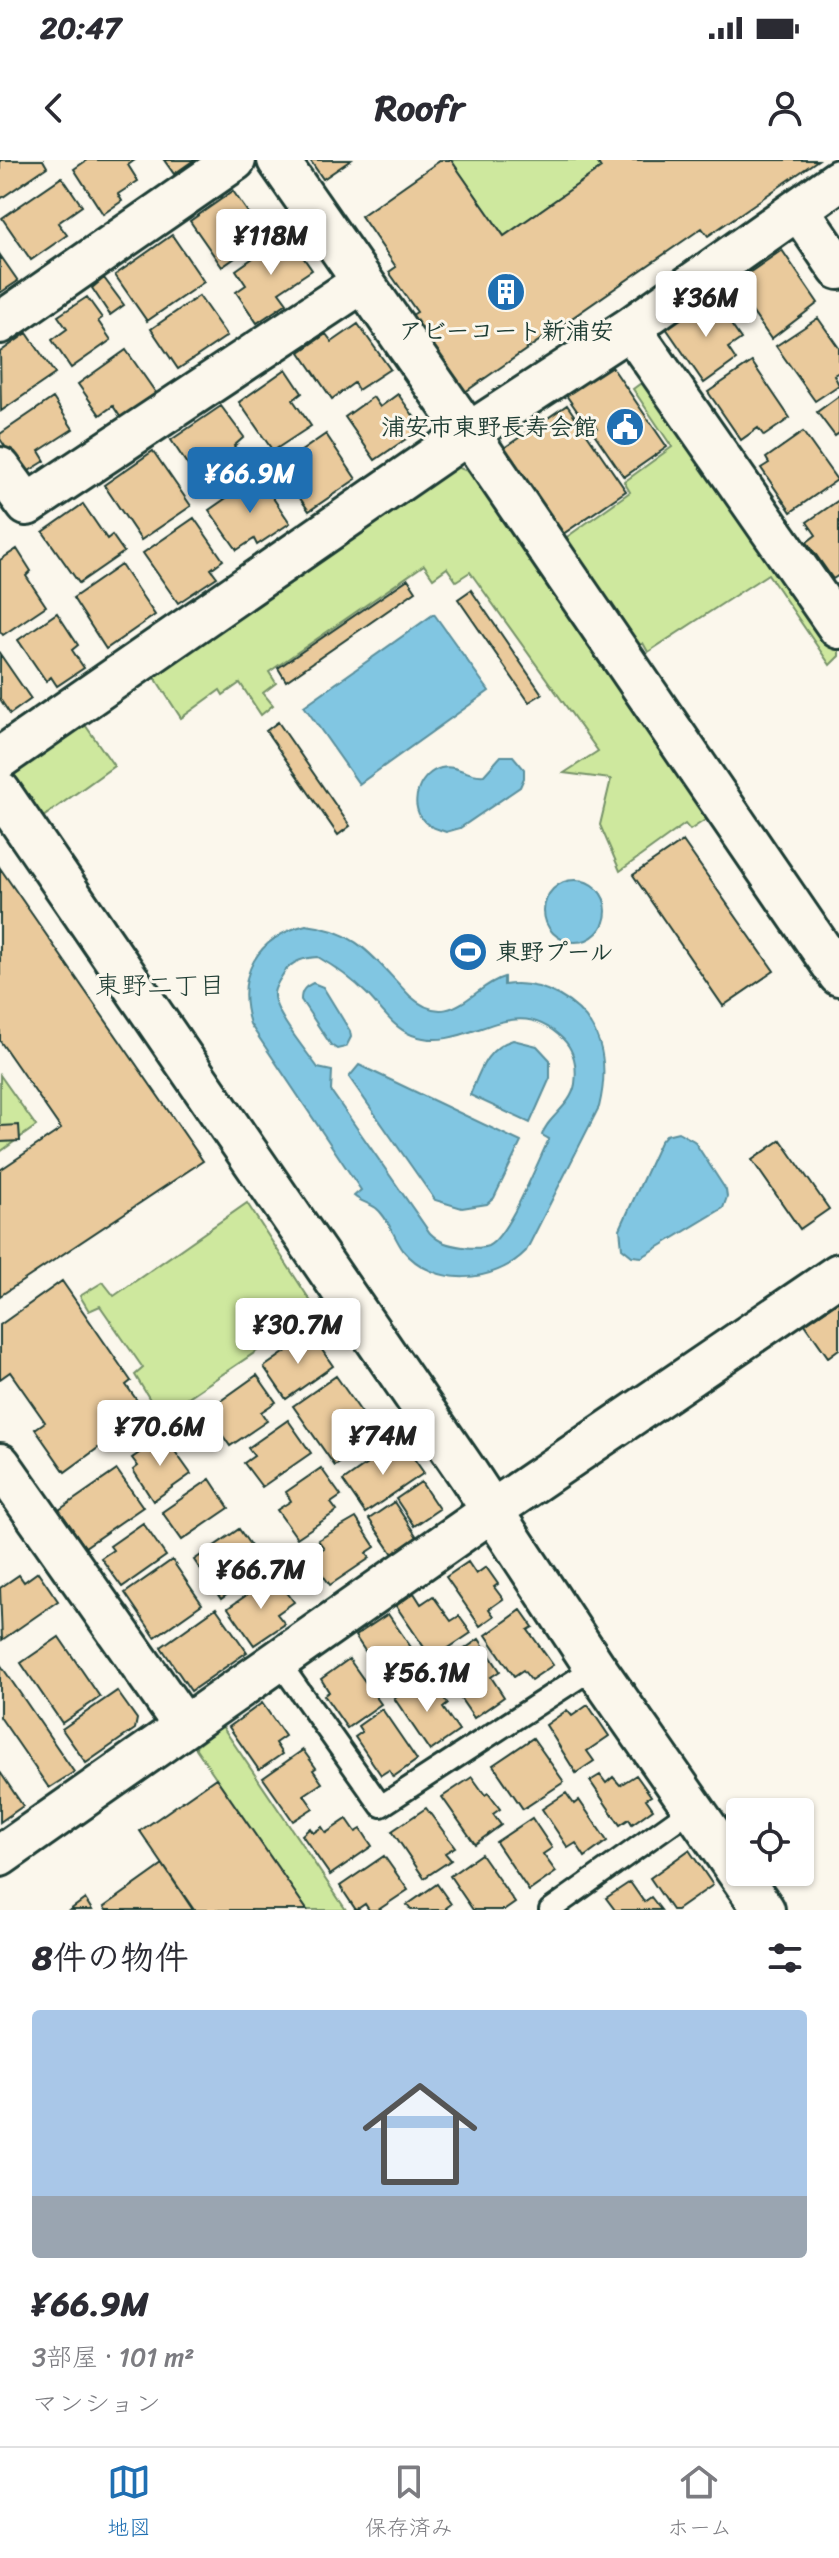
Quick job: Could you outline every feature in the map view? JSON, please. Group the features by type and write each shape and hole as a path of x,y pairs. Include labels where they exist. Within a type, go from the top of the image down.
{"street":[{"path":"0,323 235,160"},
{"path":"278,160 361,283 469,433 839,975"},
{"path":"0,758 469,433 630,328 839,180"},
{"path":"799,210 839,269"},
{"path":"0,468 27,505 361,283"},
{"path":"630,328 839,628"},
{"path":"0,792 493,1510 595,1667 764,1910"},
{"path":"0,1856 493,1510 839,1274"},
{"path":"0,1464 184,1726"}],"lane":[{"path":"279,1662 381,1806 595,1667"},
{"path":"550,1910 693,1808"}],"green space":[{"path":"451,160 596,160 601,168 504,236"},
{"path":"648,378 839,648 839,656 830,665 768,574 648,652 643,643 639,646 564,539 630,492 624,482 672,447 633,389"},
{"path":"457,467 475,474 711,816 690,830 685,824 620,871 600,825 611,779 564,773 598,751 470,572 456,581 447,568 433,578 424,565 269,672 276,683 263,693 273,705 261,715 240,683 223,695 220,690 181,718 152,673"},
{"path":"83,722 114,766 43,817 13,773"},
{"path":"0,1075 36,1126 0,1152"},
{"path":"247,1203 317,1311 160,1416 135,1375 143,1368 100,1306 89,1311 80,1296 103,1282 114,1296"},
{"path":"222,1726 346,1910 307,1910 195,1747"}],"water":[{"path":"434,614 489,691 359,784 304,706"},
{"path":"501,756 513,756 524,769 520,787 460,828 446,832 423,820 417,797 427,776 447,767 484,775"},
{"path":"575,880 587,882 597,889 604,899 604,923 597,933 587,940 575,942 563,940 553,933 546,923 544,911 546,899 553,889 563,882"},
{"path":"306,925 340,933 364,949 410,996 424,1006 437,1010 460,1004 504,977 504,985 532,986 558,995 585,1016 599,1043 602,1058 599,1107 526,1251 513,1262 498,1270 464,1277 431,1271 403,1250 380,1212 354,1196 361,1190 250,1024 246,1006 248,974 263,949 289,931","holes":["318,957 356,983 393,1023 412,1035 432,1039 452,1037 507,1020 525,1019 544,1025 563,1039 570,1049 576,1072 573,1092 545,1129 542,1135 549,1139 522,1197 504,1229 488,1246 453,1245 430,1233 331,1091 332,1071 318,1068 278,1010 274,993 285,971 292,964"]},
{"path":"313,983 323,987 350,1031 351,1037 346,1047 337,1049 331,1045 301,1000 304,989"},
{"path":"513,1040 537,1046 550,1060 550,1078 530,1123 470,1095 490,1055"},
{"path":"359,1065 521,1142 494,1198 487,1204 462,1208 435,1200 349,1077"},
{"path":"678,1132 694,1141 726,1190 723,1208 642,1257 632,1256 622,1248 620,1229 660,1142 666,1135"}],"building":[{"path":"0,160 43,160 47,167 0,199"},
{"path":"87,160 135,160 128,165 138,181 118,194 122,201 103,214 74,169"},
{"path":"164,160 194,160 174,174"},
{"path":"310,160 351,160 323,179"},
{"name":"アビーコート新浦安","path":"441,160 451,160 504,236 601,168 596,160 818,160 708,236 702,228 465,392 412,315 417,312 389,272 396,267 361,216"},
{"path":"62,177 82,206 58,223 67,235 31,260 2,218"},
{"path":"233,191 265,237 222,267 190,221"},
{"path":"276,214 283,224 268,235 262,224"},
{"path":"287,234 312,270 279,292 287,303 257,323 236,292 246,285 236,270"},
{"path":"172,235 204,282 147,321 115,275"},
{"path":"782,250 818,303 771,339 733,284"},
{"path":"0,255 18,281 0,293"},
{"path":"104,278 124,305 110,315 92,288"},
{"path":"199,296 227,336 178,369 151,329"},
{"path":"87,297 102,318 98,321 111,340 71,368 52,340 67,329 58,316"},
{"path":"712,297 741,339 728,348 736,360 704,383 666,328"},
{"path":"818,318 839,348 839,372 834,375 839,385 815,401 776,346"},
{"path":"358,324 390,369 358,390 354,383 332,399 300,352 326,334 332,342"},
{"path":"27,333 55,374 1,411 0,352"},
{"path":"126,350 156,393 121,418 113,406 100,415 78,384"},
{"path":"752,362 790,418 764,436 758,428 741,440 708,392"},
{"path":"610,364 667,447 624,477 593,432 598,428 589,416 584,421 566,395"},
{"path":"286,369 302,393 293,400 311,426 273,451 239,402"},
{"path":"398,394 422,428 375,460 345,417 373,397 380,407"},
{"path":"839,396 839,433 835,436 817,412"},
{"path":"53,398 73,429 39,451 45,461 24,474 0,439 0,434"},
{"path":"567,405 626,491 563,534 504,448"},
{"path":"221,406 244,437 234,446 246,462 205,491 171,440"},
{"path":"803,432 837,480 791,512 761,468 769,463 766,458"},
{"path":"326,434 356,479 309,511 278,467"},
{"path":"153,451 191,506 141,540 104,485"},
{"path":"258,476 290,523 257,545 254,539 237,550 209,510"},
{"path":"839,500 839,575 833,579 807,542 816,535 807,522"},
{"path":"83,504 107,539 112,535 124,552 79,583 43,532"},
{"path":"194,518 223,560 211,569 217,577 178,603 143,553"},
{"path":"17,549 31,571 26,576 46,606 3,635 0,631 0,560"},
{"path":"121,565 155,615 106,649 73,598"},
{"path":"408,579 416,591 286,681 278,668"},
{"path":"471,590 542,694 529,702 458,599"},
{"path":"57,613 78,645 72,650 84,668 57,686 51,677 46,681 18,640"},
{"path":"0,654 31,699 10,714 0,699"},
{"path":"278,722 350,826 338,835 266,731"},
{"path":"683,841 774,971 723,1006 633,875"},
{"path":"0,868 203,1161 0,1296 0,1170 61,1129 0,1041"},
{"path":"19,1125 20,1141 0,1142 0,1126"},
{"path":"781,1140 829,1209 800,1229 752,1160"},
{"path":"62,1281 131,1381 126,1385 146,1413 65,1472 35,1429 45,1422 10,1372 0,1379 0,1325"},
{"path":"839,1301 839,1349 828,1357 805,1324"},
{"path":"311,1334 333,1366 286,1399 264,1367"},
{"path":"257,1375 276,1402 261,1412 267,1421 230,1446 210,1417 216,1413 212,1407"},
{"path":"336,1376 378,1436 335,1466 293,1406"},
{"path":"288,1420 311,1453 262,1487 244,1463 254,1456 248,1448"},
{"path":"164,1436 191,1474 153,1501 133,1470 138,1466 132,1458"},
{"path":"401,1440 424,1473 365,1513 343,1481"},
{"path":"321,1468 341,1496 331,1503 337,1511 297,1538 277,1510 291,1501 286,1492"},
{"path":"117,1470 143,1507 85,1547 59,1510"},
{"path":"210,1479 229,1508 182,1540 162,1512"},
{"path":"421,1482 439,1509 414,1526 396,1499"},
{"path":"394,1502 417,1537 393,1554 369,1519"},
{"path":"356,1518 375,1547 366,1553 370,1558 330,1585 310,1557 324,1548 318,1540"},
{"path":"143,1523 166,1556 122,1587 101,1558 113,1550 110,1546"},
{"path":"239,1529 253,1549 239,1560 251,1577 221,1599 194,1560"},
{"path":"172,1560 202,1604 155,1637 125,1593"},
{"path":"468,1562 476,1574 486,1567 498,1584 494,1587 503,1599 489,1609 494,1616 480,1626 446,1577"},
{"path":"38,1572 58,1601 2,1640 0,1588 19,1575 24,1582"},
{"path":"267,1581 272,1588 280,1583 294,1602 277,1614 285,1624 254,1645 228,1608"},
{"path":"414,1593 421,1604 433,1596 451,1621 459,1616 471,1633 432,1659 396,1606"},
{"path":"216,1608 247,1652 191,1691 161,1647"},
{"path":"521,1610 533,1627 528,1630 553,1665 531,1680 523,1670 514,1676 486,1635"},
{"path":"388,1614 424,1666 390,1688 355,1636"},
{"path":"59,1637 100,1697 62,1723 21,1663"},
{"path":"479,1639 500,1671 491,1677 504,1697 474,1718 439,1667"},
{"path":"349,1659 381,1704 347,1728 324,1695 329,1692 321,1679"},
{"path":"0,1664 74,1772 49,1788 0,1717"},
{"path":"422,1679 428,1687 433,1683 448,1704 443,1708 459,1731 430,1751 394,1698"},
{"path":"117,1691 137,1719 135,1729 86,1763 62,1729"},
{"path":"262,1703 285,1736 275,1743 282,1754 259,1770 229,1727"},
{"path":"588,1705 609,1736 587,1751 594,1761 576,1773 546,1725 567,1710 572,1716"},
{"path":"382,1709 417,1760 393,1777 389,1770 381,1775 355,1737 362,1732 358,1726"},
{"path":"533,1738 564,1782 523,1809 493,1765"},
{"path":"303,1750 322,1783 304,1795 313,1808 293,1821 263,1778"},
{"path":"0,1772 23,1806 0,1822"},
{"path":"600,1775 606,1783 613,1777 620,1785 636,1775 651,1796 646,1799 653,1809 632,1824 629,1819 620,1825 590,1781"},
{"path":"472,1777 500,1809 493,1814 501,1825 475,1844 442,1797"},
{"path":"216,1778 307,1910 194,1910 140,1831"},
{"path":"566,1793 574,1804 579,1800 607,1841 585,1857 576,1843 568,1848 542,1809"},
{"path":"426,1808 455,1847 445,1853 451,1860 424,1878 392,1831"},
{"path":"532,1818 552,1848 543,1854 556,1872 529,1891 496,1842"},
{"path":"347,1819 356,1832 361,1829 372,1846 330,1875 302,1835 310,1828 313,1833 322,1827 326,1833"},
{"path":"689,1850 713,1885 677,1910 672,1910 650,1878"},
{"path":"481,1854 515,1903 505,1910 473,1910 450,1876"},
{"path":"384,1856 408,1890 378,1910 369,1910 365,1904 356,1910 340,1886"},
{"path":"163,1865 193,1910 106,1910 104,1907"},
{"path":"630,1882 644,1902 651,1897 661,1910 615,1910 606,1898"},
{"path":"437,1884 451,1904 447,1910 411,1910 407,1905"},
{"path":"85,1899 92,1910 70,1910"}],"place":[{"name":"アビーコート新浦安","path":"506,292"},
{"name":"浦安市東野長寿会館","path":"625,427"},
{"name":"東野プール","path":"468,952"}],"district":[{"name":"東野二丁目","path":"160,985"}]}
